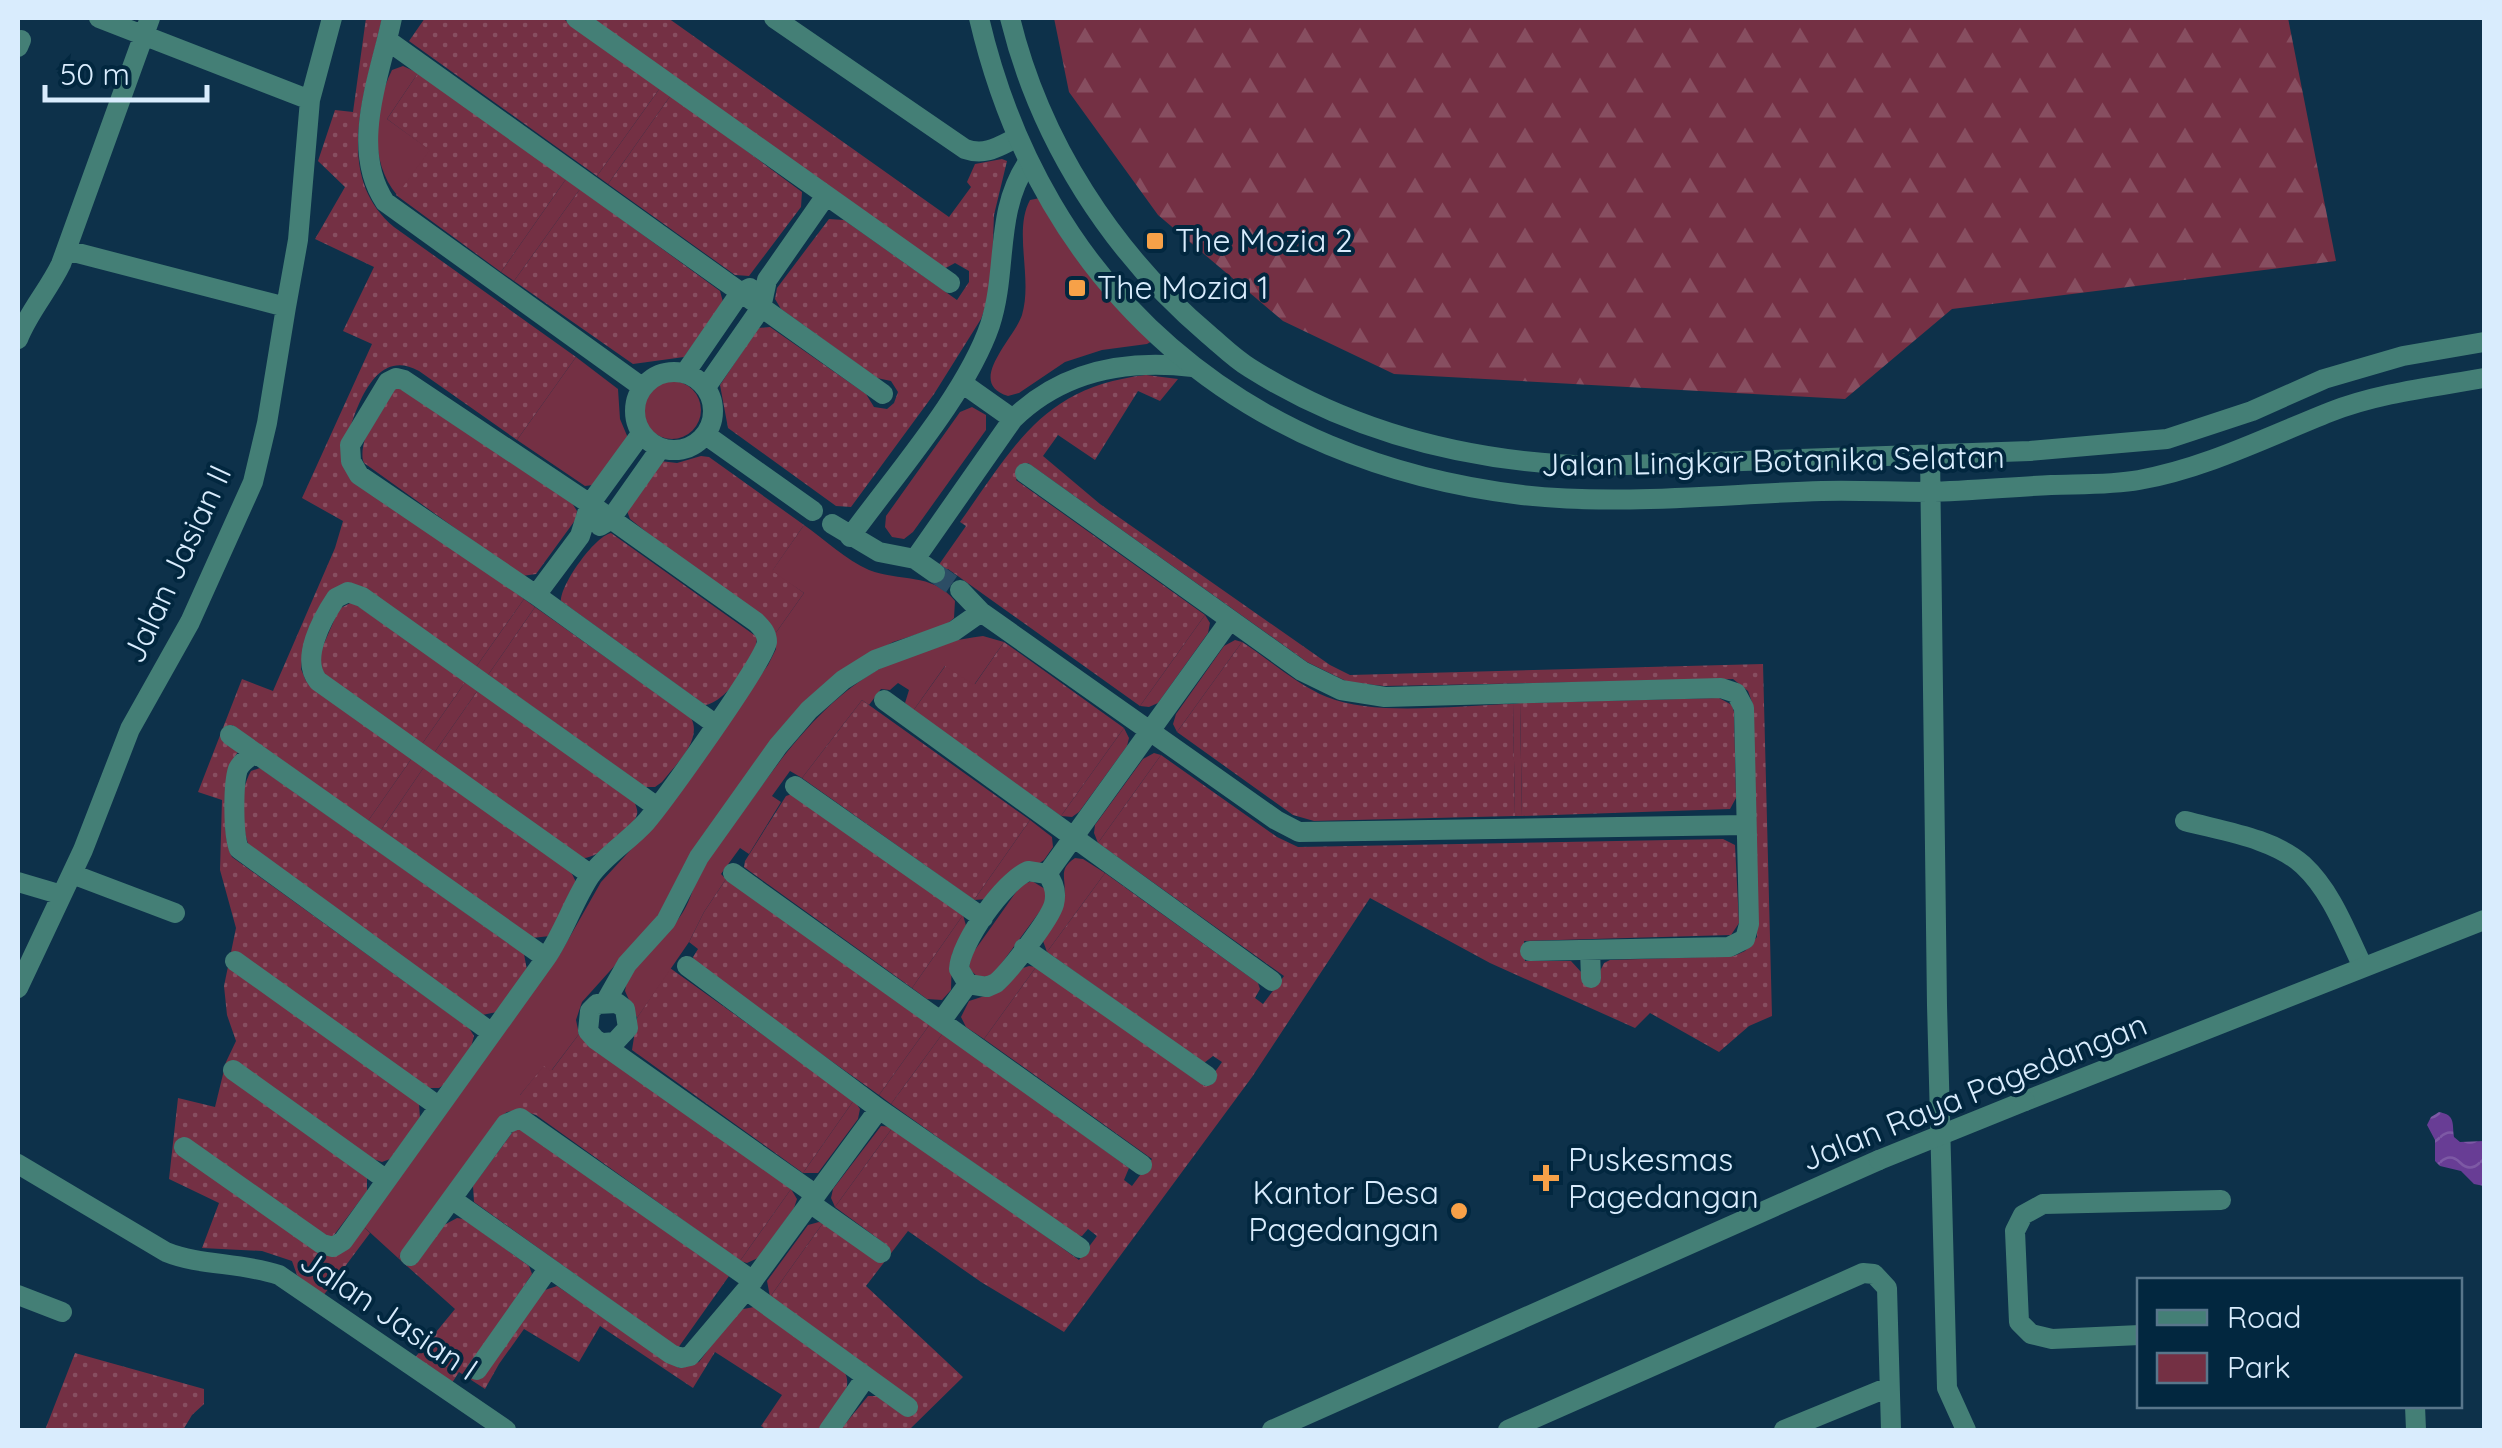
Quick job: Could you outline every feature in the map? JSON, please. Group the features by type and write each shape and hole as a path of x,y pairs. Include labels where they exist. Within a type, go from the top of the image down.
{"street":[{"path":"99,18 147,26 310,100"},
{"name":"Jalan Jasian II","path":"18,988 72,874 130,729 190,622 253,482 298,240 310,100 332,18"},
{"path":"392,18 368,130 367,158 373,184 384,202 642,388"},
{"path":"576,18 950,284"},
{"path":"774,18 964,150 989,152 1016,138"},
{"name":"Jalan Lingkar Botanika Selatan","path":"979,18 991,69 1016,138 1070,235 1106,283 1142,322 1236,398 1314,441 1386,468 1461,485 1580,499 1857,490 1931,492 2138,480 2237,452 2334,410 2412,390 2484,378"},
{"name":"Jalan Lingkar Botanika Selatan","path":"1010,18 1027,80 1078,182 1126,252 1182,312 1247,367 1315,404 1377,430 1468,454 1535,464 1597,466 2030,452 2167,438 2252,411 2324,379 2403,356 2484,342"},
{"path":"18,338 22,310 50,288 66,250 147,26"},
{"path":"387,40 882,394"},
{"path":"850,537 976,360 991,322 1000,280 1004,217 1017,178 1028,162"},
{"path":"706,387 761,308 767,280 825,197"},
{"path":"66,250 286,307"},
{"path":"686,373 740,293 767,280"},
{"path":"915,559 1013,419 1031,402 1057,385 1110,367 1193,367"},
{"path":"669,371 686,373 706,387 713,402 713,420 706,435 693,446 677,451 660,449 640,434 634,418 634,402 642,388 654,376 669,371"},
{"path":"184,1147 328,1247 343,1241 546,958 568,924 591,875 658,806 715,724 764,652 764,630 590,504 404,380 388,382 350,445 351,461 359,475 536,595 715,724"},
{"path":"962,383 1013,419"},
{"path":"536,595 580,536 590,504 640,434"},
{"path":"706,435 813,511"},
{"path":"580,536 610,520 660,449"},
{"path":"1930,454 1937,1006 1947,1388 1966,1430"},
{"path":"1025,474 1302,672 1340,690 1364,696 1729,689 1741,698 1748,924 1745,939 1728,948 1530,951"},
{"path":"832,524 879,552 915,559 936,573"},
{"path":"960,590 981,612 1276,820 1299,832 1746,825"},
{"path":"591,875 318,680 310,659 336,598 348,592 362,597 658,806"},
{"path":"881,1252 595,1039 588,1031 587,1021 590,1011 606,1001 628,964 666,921 698,857 778,746 809,710 843,680 875,660 954,632 981,612"},
{"path":"1047,874 1230,620"},
{"path":"884,700 1272,980"},
{"path":"230,735 546,958"},
{"path":"256,753 238,770 238,849 492,1033"},
{"path":"795,786 983,918"},
{"path":"2185,820 2263,844 2301,864 2330,899 2363,967"},
{"path":"1038,871 1047,874 1056,891 1055,901 1024,948 996,983 987,987 968,984 958,970 959,959 983,918 1019,875 1038,871"},
{"path":"733,873 1142,1165"},
{"path":"72,874 175,913"},
{"path":"18,882 62,895"},
{"name":"Jalan Raya Pagedangan","path":"1272,1430 1878,1160 2484,920"},
{"path":"1024,948 1207,1076"},
{"path":"1590,950 1591,978"},
{"path":"235,961 438,1106"},
{"path":"687,966 879,1109 1080,1248"},
{"path":"942,1020 968,984"},
{"path":"234,1070 386,1179"},
{"path":"454,1200 681,1358 699,1349 879,1109"},
{"path":"410,1256 506,1124 520,1118 908,1407"},
{"name":"Jalan Jasian I","path":"18,1164 166,1252 278,1275 506,1430"},
{"path":"2137,1335 2052,1339 2031,1334 2019,1322 2015,1231 2023,1216 2043,1204 2221,1200"},
{"path":"477,1370 548,1268"},
{"path":"1508,1430 1864,1274 1874,1274 1887,1288 1891,1430"},
{"path":"18,1295 62,1312"},
{"path":"829,1430 866,1377"},
{"path":"1784,1430 1888,1387"}],"green space":[{"path":"366,18 382,18 359,128 358,156 363,182 375,206 394,227 576,357 517,440 419,371 402,365 375,377 357,408 342,458 524,599 476,667 357,585 303,649 301,669 306,681 412,758 368,821 232,725 225,740 238,752 229,773 225,804 226,835 232,857 469,1028 474,1036 471,1047 445,1084 428,1088 419,1104 420,1118 390,1159 373,1159 367,1191 331,1239 180,1155 320,1254 335,1256 364,1227 370,1233 323,1296 297,1275 292,1261 262,1251 202,1248 219,1203 169,1179 178,1098 215,1107 226,1062 236,1041 227,1015 224,986 236,928 220,870 222,800 198,792 242,679 273,691 343,521 302,498 372,344 343,331 374,267 315,239 345,187 318,161 335,110 353,112"},
{"path":"425,18 562,18 660,88 597,176 409,41"},
{"path":"592,18 668,18 949,217 971,187 967,182 975,164 1007,161 994,215 991,292 981,319 934,394 851,507 836,506 728,428 720,385 758,328 770,327 866,394 874,407 887,409 894,403 898,392 891,381 877,378 781,309 775,299 777,288 829,219 844,220 957,300 969,282 969,271 955,263 944,269"},
{"path":"1054,18 2288,18 2336,261 1952,309 1845,399 1394,374 1283,321 1158,215 1069,92"},
{"path":"403,66 418,73 387,119 430,150 397,195 382,167 377,134 386,85 392,70"},
{"path":"418,73 566,179 501,272 396,195 429,150 387,119"},
{"path":"660,88 671,95 608,184 597,176"},
{"path":"671,95 802,192 801,207 749,276 735,275 608,184"},
{"path":"566,179 580,189 514,281 501,272"},
{"path":"580,189 720,291 723,302 684,357 633,364 514,281"},
{"path":"1040,198 1154,340 1065,362 1019,393 1008,396 996,390 991,371 1022,315 1026,286 1025,212 1030,200"},
{"path":"576,357 618,389 620,419 628,438 593,485 585,486 517,440"},
{"path":"1146,375 1178,379 1160,401 1138,391 1095,460 1058,435 1043,456 1100,504 1330,665 1350,675 1763,664 1772,1016 1749,1026 1719,1052 1650,1013 1635,1028 1490,963 1370,898 1252,1077 1064,1332 981,1282 908,1231 866,1286 963,1377 909,1430 840,1430 868,1396 878,1396 906,1416 916,1402 770,1297 823,1223 888,1246 835,1207 893,1127 1079,1260 1097,1236 1088,1229 1082,1236 1075,1235 891,1104 943,1033 1129,1168 1124,1180 1132,1186 1152,1159 984,1039 1036,967 1205,1086 1222,1062 1213,1056 1204,1063 1047,952 1105,873 1258,983 1260,989 1255,998 1263,1004 1284,976 1098,843 1161,755 1277,837 1298,847 1723,839 1735,845 1739,923 1731,935 1524,941 1525,961 1571,961 1582,973 1599,973 1610,960 1734,956 1745,951 1757,937 1753,705 1748,691 1733,679 1384,686 1348,682 1307,662 1028,463 1016,480 1205,615 1140,706 948,569 938,566 966,526 960,522 1035,424 1081,392"},
{"path":"672,381 692,390 701,410 692,430 672,439 652,430 643,410 652,390"},
{"path":"394,384 572,503 576,519 536,574 522,576 364,463 363,446 371,422"},
{"path":"972,407 986,415 986,430 913,532 904,539 892,537 885,527 886,516 960,412"},
{"path":"709,457 804,525 773,570 804,593 775,634 630,519 627,511 660,461 677,463"},
{"path":"804,525 869,570 926,582 946,592 955,601 954,618 946,625 893,642 839,672 653,923 582,1002 576,1020 579,1034 551,1071 544,1066 520,1095 520,1110 507,1112 498,1119 398,1258 364,1227 560,954 601,882 649,830 768,665 776,649 775,634 804,593 772,571"},
{"path":"611,533 757,637 752,656 739,678 713,702 705,705 561,601 580,562"},
{"path":"524,599 535,607 488,675 476,667"},
{"path":"352,602 466,681 422,744 323,673 319,655 339,609"},
{"path":"535,607 691,718 691,743 655,787 645,787 488,675"},
{"path":"1205,615 1210,623 1208,633 1158,703 1140,706"},
{"path":"983,636 1004,642 974,685 945,666 913,711 905,703 909,690 898,683 890,690 881,689 869,705 862,700 802,778 790,771 772,796 781,802 749,854 740,848 721,874 726,879 637,1018 625,991 633,971 677,921 712,852 797,740 847,691 875,671 907,655"},
{"path":"1235,640 1242,642 1177,732 1173,724 1176,714 1224,646"},
{"path":"1004,642 1124,728 1061,816 913,711 946,665 975,684"},
{"path":"1242,642 1305,685 1347,703 1393,708 1513,704 1515,816 1314,821 1293,815 1177,732"},
{"path":"466,681 478,690 434,753 422,744"},
{"path":"478,690 635,803 637,815 626,831 604,850 583,858 434,753"},
{"path":"1719,698 1732,705 1734,712 1736,798 1730,809 1522,816 1520,703"},
{"path":"862,700 1030,820 974,900 802,778"},
{"path":"1520,703 1522,816 1515,816 1513,704"},
{"path":"1124,728 1129,738 1127,746 1079,812 1072,817 1061,816"},
{"path":"1154,753 1161,755 1098,843 1095,825 1143,759"},
{"path":"412,758 424,767 381,830 368,821"},
{"path":"424,767 571,872 576,882 550,936 532,938 381,830"},
{"path":"260,768 524,954 527,970 497,1012 482,1015 251,851 243,822 243,800 251,771"},
{"path":"792,794 963,915 912,988 744,867 786,796"},
{"path":"1030,820 1052,837 1053,847 1044,860 987,899 974,900"},
{"path":"1075,858 1105,873 1047,952 1043,941 1063,901 1064,870"},
{"path":"726,879 930,1024 879,1095 695,964 693,957 698,949 689,942"},
{"path":"1032,881 1045,889 1046,903 993,975 979,978 969,969 970,957 1021,885"},
{"path":"963,915 967,929 952,954 951,990 942,1000 927,999 912,988"},
{"path":"1029,966 1036,967 984,1039 966,1027 961,1017 969,1001 1003,990"},
{"path":"670,968 854,1100 803,1173 632,1050 637,1018"},
{"path":"930,1024 943,1033 891,1104 879,1095"},
{"path":"579,1034 791,1189 740,1261 536,1115 520,1110 520,1095 544,1065 552,1070"},
{"path":"854,1100 860,1109 858,1119 818,1173 803,1173"},
{"path":"517,1126 729,1276 678,1348 474,1202 473,1186"},
{"path":"881,1126 893,1127 835,1207 833,1189"},
{"path":"791,1189 797,1199 794,1208 758,1258 747,1263 740,1261"},
{"path":"464,1219 529,1266 532,1274 468,1369 545,1290 557,1286 679,1368 699,1362 738,1310 754,1307 845,1373 844,1395 818,1430 767,1430 761,1426 782,1395 715,1352 693,1388 600,1326 579,1362 524,1329 485,1389 459,1372 450,1386 413,1360 455,1309 398,1258 401,1254 416,1264 444,1225"},
{"path":"823,1223 770,1297 767,1281 808,1225"},
{"path":"75,1353 204,1389 204,1404 183,1430 45,1430"}],"water":[{"path":"2439,1112 2451,1118 2454,1137 2460,1142 2484,1141 2484,1186 2435,1161 2435,1140 2427,1125"}],"tunnel":[{"path":"935,573 960,590"}],"place":[{"name":"The Mozia 2","path":"1155,241"},
{"name":"The Mozia 1","path":"1077,288"},
{"name":"Puskesmas Pagedangan","path":"1546,1178"},
{"name":"Kantor Desa Pagedangan","path":"1459,1211"}]}
